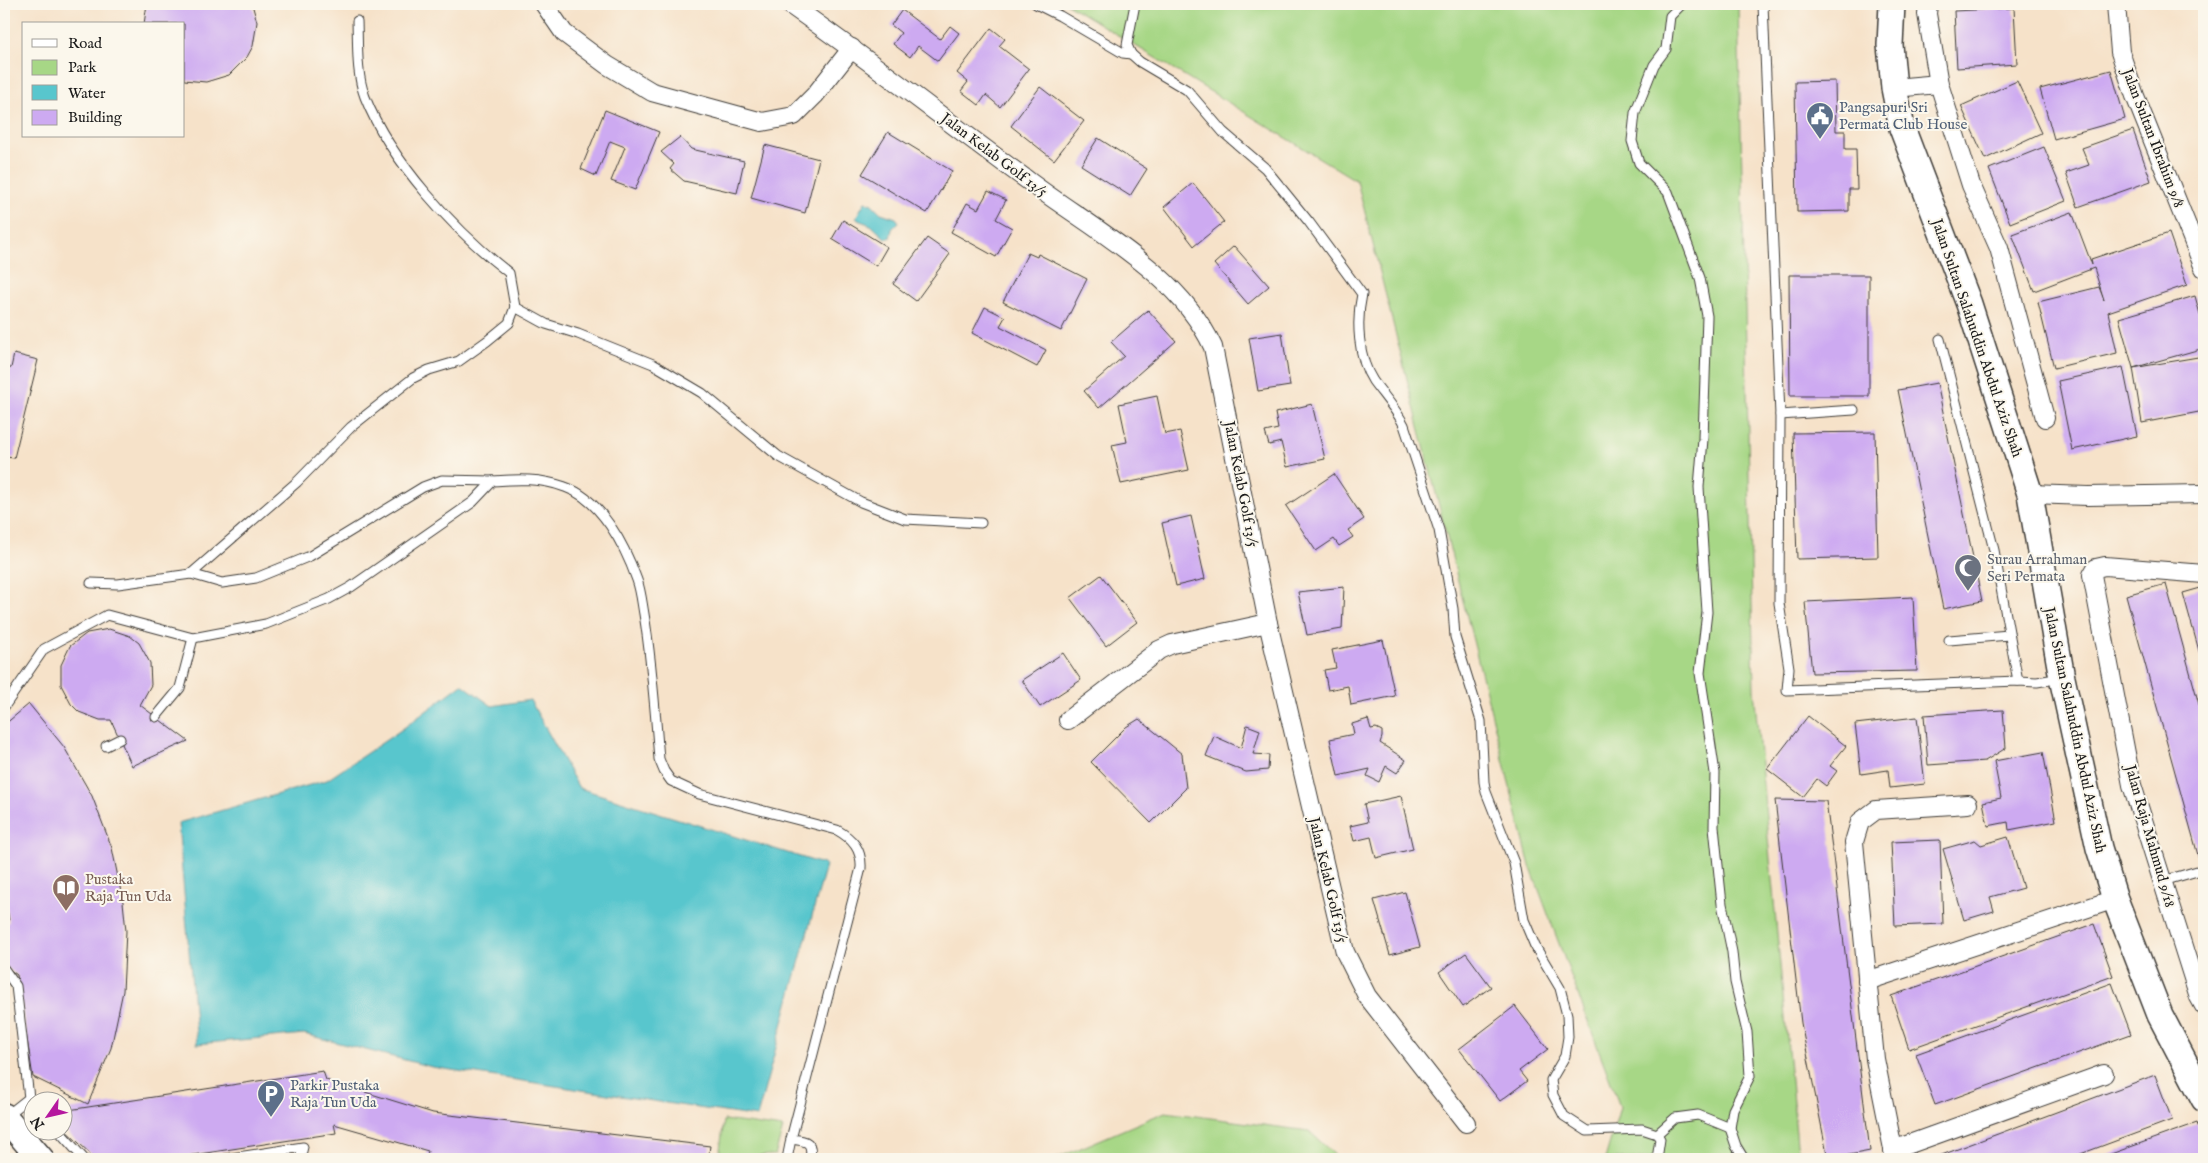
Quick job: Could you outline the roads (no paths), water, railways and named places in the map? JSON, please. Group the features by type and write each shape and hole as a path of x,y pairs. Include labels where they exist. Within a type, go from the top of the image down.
{"street":[{"path":"544,4 564,33 607,65 652,92 762,122 794,116 815,95 852,48"},
{"name":"Jalan Kelab Golf 13/5","path":"789,4 852,48 1030,183 1154,271 1193,311 1204,328 1213,347 1268,623 1345,952 1367,996 1466,1123"},
{"name":"Jalan Sultan Salahuddin Abdul Aziz Shah","path":"1892,4 1890,45 1894,88 1902,128 1969,304 2030,494 2062,678 2099,848 2116,899 2160,1015 2204,1099"},
{"path":"1928,4 1927,14 1939,84 1971,185 1999,248 2045,418"},
{"name":"Jalan Sultan Ibrahim 9/8","path":"2116,4 2120,52 2135,96 2204,268"},
{"path":"1894,88 1939,84"},
{"path":"2030,494 2088,496 2204,494"},
{"name":"Jalan Raja Mahmud 9/18","path":"2204,574 2105,566 2096,568 2092,575 2132,785 2199,997 2204,1006"},
{"path":"1068,720 1159,650 1172,644 1268,623"},
{"path":"1968,804 1876,810 1860,822 1854,842 1875,1059 1894,1155 2104,1074"},
{"path":"1867,981 2116,899"},
{"path":"6,1129 29,1157"}],"lane":[{"path":"1036,4 1124,54 1131,54"},
{"path":"1135,4 1127,45 1131,54 1140,62 1187,90 1223,132 1264,168 1309,222 1362,294 1360,305 1360,339 1364,360 1372,379 1400,416 1439,530 1453,609 1455,637 1481,721 1486,792 1514,863 1524,920 1535,946 1560,988 1567,1015 1568,1037 1564,1056 1551,1080 1553,1096 1564,1116 1587,1131 1642,1129 1657,1134 1660,1139 1657,1159"},
{"path":"1682,4 1670,16 1666,48 1654,65 1635,113 1632,141 1639,163 1668,192 1700,278 1707,316 1699,503 1707,612 1700,673 1715,774 1714,826 1722,904 1732,952 1735,982 1747,1032 1750,1076 1733,1110 1730,1128 1736,1146 1744,1159"},
{"path":"1763,4 1780,415 1780,603 1789,668 1787,690 2018,681 2037,682 2062,678"},
{"path":"191,574 297,482 351,427 413,378 429,370 459,361 473,351 509,323 515,307 509,273 477,248 403,165 382,129 365,96 358,63 357,21"},
{"path":"515,307 546,324 578,334 653,364 702,393 778,456 860,502 905,519 981,523"},
{"path":"1940,339 1994,550 2018,681"},
{"path":"1780,415 1854,410"},
{"path":"91,583 118,584 191,574 222,583 256,578 310,556 432,483 442,480 493,481 523,479 565,487 586,500 606,518 638,582 648,640 659,758 664,771 671,781 699,794 837,830 847,836 856,846 862,858 861,868 790,1139 788,1159"},
{"path":"4,707 44,649 107,615 194,638 266,624 329,599 351,587 473,502 493,481"},
{"path":"1949,640 2009,635"},
{"path":"156,717 180,688 194,638"},
{"path":"106,746 120,739"},
{"path":"2163,881 2204,869"},
{"path":"4,969 16,986 29,1090"},
{"path":"6,1129 22,1110"},
{"path":"1657,1134 1675,1118 1698,1115 1730,1128"},
{"path":"790,1139 805,1141 810,1145 810,1159"},
{"path":"67,1140 84,1159"},
{"path":"225,1159 303,1143 300,1159"}],"water":[{"path":"865,202 872,204 881,213 896,218 899,222 892,229 890,238 885,238 871,225 858,220 856,217"},
{"path":"462,684 492,706 530,700 579,788 826,865 757,1117 432,1067 304,1034 197,1044 178,823 327,780 401,730"}],"place":[{"name":"Pangsapuri Sri Permata Club House","path":"1820,140"},
{"name":"Surau Arrahman Seri Permata","path":"1968,592"},
{"name":"Pustaka Raja Tun Uda","path":"66,912"},
{"name":"Parkir Pustaka Raja Tun Uda","path":"271,1118"}]}
